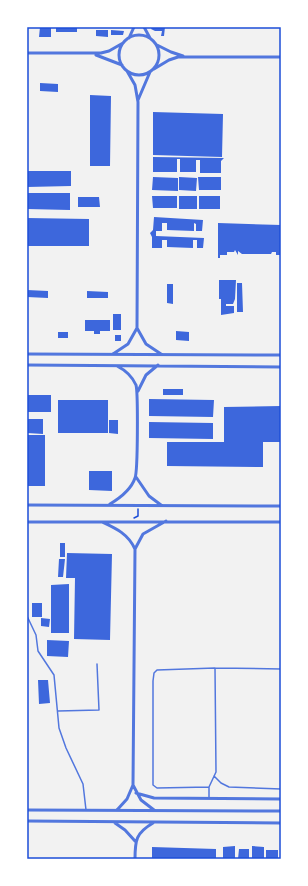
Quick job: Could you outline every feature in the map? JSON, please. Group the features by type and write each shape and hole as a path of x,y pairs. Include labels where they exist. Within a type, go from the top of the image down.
{"street":[{"path":"27,53 92,54 109,51 124,43 129,38 134,27"},
{"path":"144,27 156,44 171,52 187,56"},
{"path":"129,38 140,35 152,39"},
{"path":"113,354 128,344 137,328 138,102 135,85 128,71 123,65 120,54 124,43"},
{"path":"154,69 159,57 156,44"},
{"path":"92,54 108,58 123,65"},
{"path":"128,71 135,74 150,72 169,60 187,56 281,57"},
{"path":"138,102 150,72"},
{"path":"137,328 146,344 162,355"},
{"path":"27,354 281,355"},
{"path":"27,364 281,367"},
{"path":"108,505 124,494 136,477 137,393 133,379 128,373 115,365"},
{"path":"137,393 142,380 158,365"},
{"path":"136,477 149,496 161,505"},
{"path":"27,505 281,506"},
{"path":"100,521 122,532 132,542 135,549 133,785 141,800 154,810"},
{"path":"135,549 144,534 166,521"},
{"path":"27,522 281,522"},
{"path":"117,810 127,799 133,785"},
{"path":"136,793 154,798 281,799"},
{"path":"27,810 281,811"},
{"path":"27,821 281,823"},
{"path":"112,822 126,830 135,841"},
{"path":"135,859 135,841 143,830 153,822"}],"lane":[{"path":"27,616 36,635 38,651 54,675 62,737 84,784 86,810"},
{"path":"58,711 98,710 97,664"},
{"path":"209,798 210,787 216,772 215,668"},
{"path":"210,787 157,788 153,785 152,681 154,673 157,670 215,668 281,669"},
{"path":"214,776 221,783 229,787 281,789"}],"path":[{"path":"134,521 134,516 138,516 138,505"}],"building":[{"path":"40,27 51,27 51,37 39,37"},
{"path":"56,27 77,27 77,32 56,32"},
{"path":"152,27 165,27 164,36 161,36 162,31 155,31 151,29"},
{"path":"96,30 108,30 108,37 96,36"},
{"path":"111,30 124,31 123,35 111,35"},
{"path":"40,83 58,84 58,92 40,91"},
{"path":"90,95 111,96 110,166 90,166"},
{"path":"153,112 223,114 222,157 153,155"},
{"path":"153,157 224,158 221,161 221,173 200,173 200,160 196,160 196,172 180,172 180,159 177,159 177,172 153,172"},
{"path":"27,171 71,171 71,186 27,187"},
{"path":"153,177 178,178 178,191 152,190"},
{"path":"179,177 197,178 196,191 179,190"},
{"path":"198,177 221,177 221,190 199,190"},
{"path":"27,193 70,193 70,210 27,209"},
{"path":"152,196 177,196 177,208 153,208"},
{"path":"179,196 197,196 197,209 179,209"},
{"path":"199,196 220,196 220,209 199,209"},
{"path":"78,197 99,197 100,207 78,207"},
{"path":"154,217 203,220 202,231 196,231 196,224 194,223 194,231 167,230 167,223 162,223 162,231 156,231 156,236 204,238 203,248 197,248 197,240 193,240 193,248 167,247 167,240 162,240 162,248 152,248 152,237 150,233 153,230"},
{"path":"27,218 89,219 89,246 27,246"},
{"path":"218,223 281,225 281,255 276,255 276,252 272,252 271,254 242,254 238,251 238,255 235,250 234,252 227,252 227,255 220,255 220,258 218,258"},
{"path":"219,280 236,280 235,299 233,304 226,304 226,306 234,306 234,313 221,315"},
{"path":"237,283 242,283 243,312 237,312"},
{"path":"167,284 173,284 173,304 167,303"},
{"path":"27,290 48,291 48,298 27,297"},
{"path":"87,291 108,292 108,298 87,298"},
{"path":"113,314 121,314 121,330 113,330"},
{"path":"85,320 110,320 110,331 100,331 100,334 94,334 94,331 85,331"},
{"path":"176,331 189,332 189,341 176,340"},
{"path":"58,332 68,332 68,338 58,338"},
{"path":"115,335 121,335 121,341 115,341"},
{"path":"163,389 183,389 183,395 163,395"},
{"path":"27,395 51,395 51,412 27,412"},
{"path":"149,399 214,400 213,417 149,416"},
{"path":"58,400 108,400 108,433 58,433"},
{"path":"281,406 281,442 263,442 263,467 167,466 167,442 224,442 224,407"},
{"path":"27,419 43,419 43,434 27,433"},
{"path":"109,420 118,420 118,434 109,433"},
{"path":"149,422 213,423 213,439 149,438"},
{"path":"27,435 45,435 45,486 27,486"},
{"path":"89,471 112,471 112,491 89,490"},
{"path":"60,543 65,543 65,557 60,557"},
{"path":"67,553 112,554 110,640 74,639 75,578 66,578"},
{"path":"59,559 65,559 63,577 58,577"},
{"path":"69,584 69,633 51,633 51,585"},
{"path":"32,603 42,603 42,617 32,617"},
{"path":"41,618 50,619 49,627 41,626"},
{"path":"47,640 69,641 68,657 47,656"},
{"path":"38,680 48,680 50,703 39,704"},
{"path":"235,846 235,859 223,859 223,847"},
{"path":"252,846 264,847 264,859 252,859"},
{"path":"152,847 216,849 216,859 152,859"},
{"path":"239,849 249,849 249,859 238,859"},
{"path":"266,850 278,850 278,859 266,859"}]}
